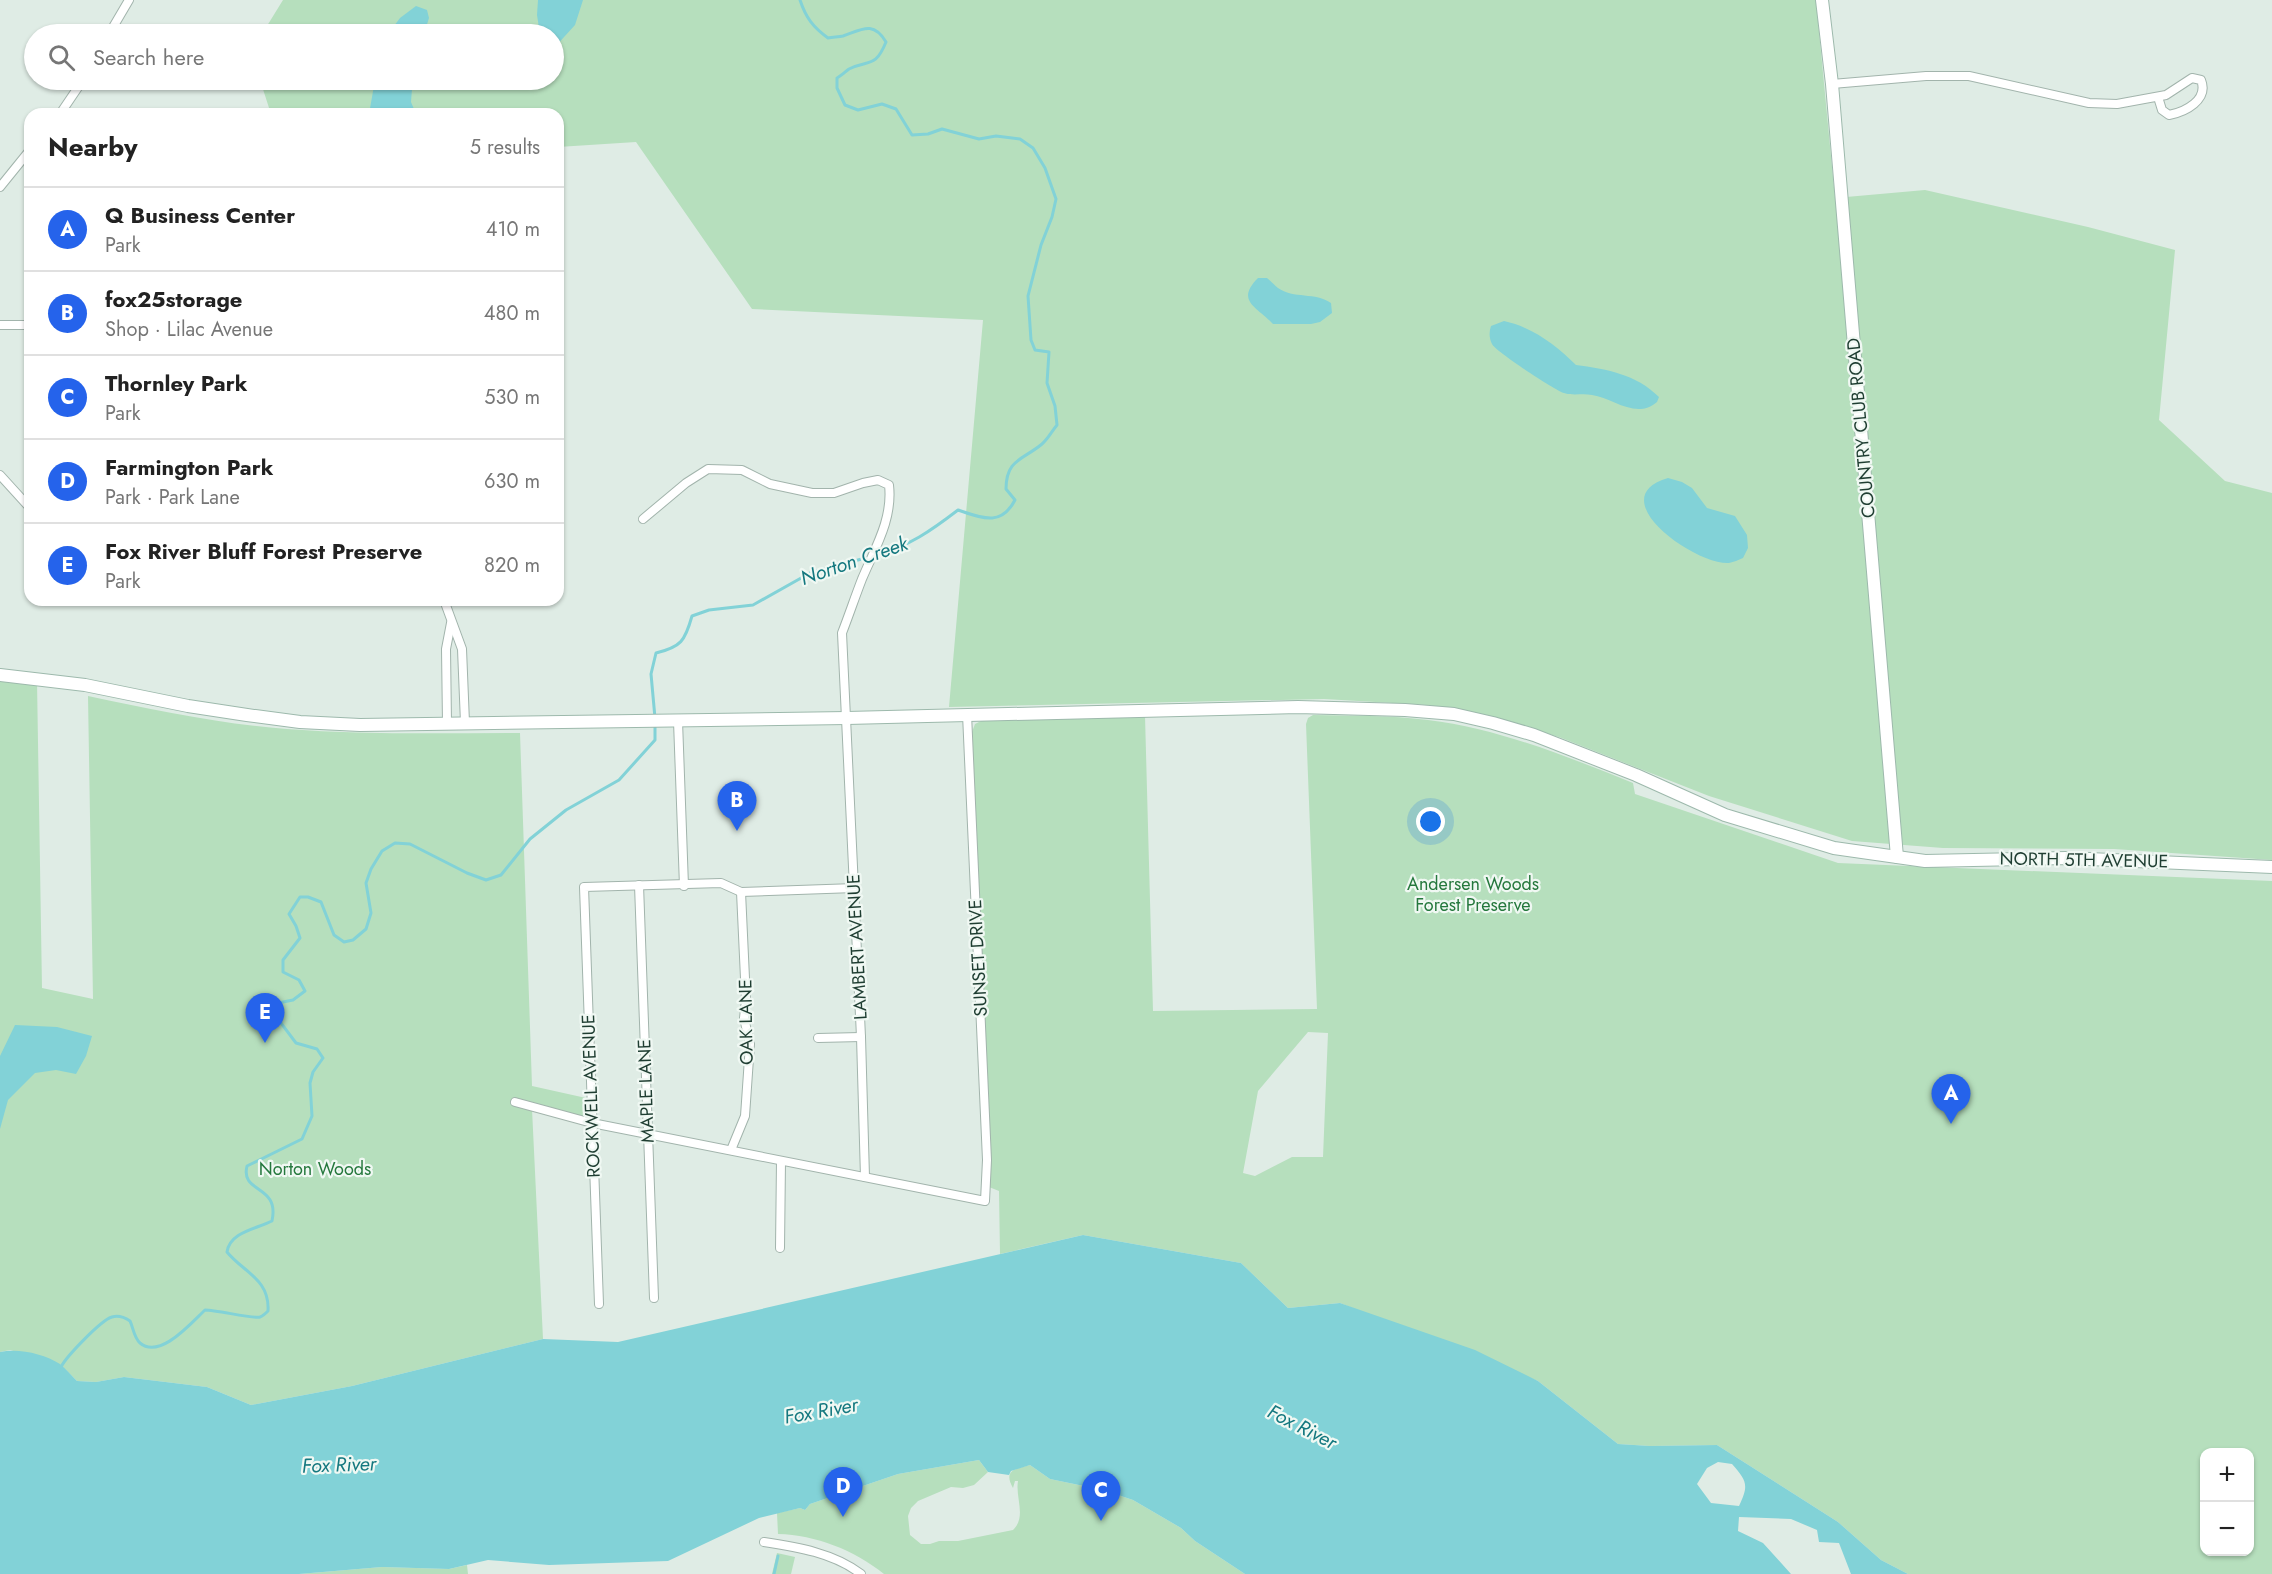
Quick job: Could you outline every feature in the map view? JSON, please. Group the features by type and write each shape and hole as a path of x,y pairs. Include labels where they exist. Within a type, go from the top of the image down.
{"main road":[{"name":"COUNTRY CLUB ROAD","path":"1822,0 1832,84 1897,856"},
{"name":"NORTH 5TH AVENUE","path":"0,675 85,685 188,706 300,722 360,725 847,718 1326,707 1454,714 1534,735 1636,775 1725,815 1834,848 1925,861 2066,858 2272,867"}],"street":[{"path":"115,24 129,0"},
{"path":"1832,84 1926,76 1969,76 2089,103 2125,104 2166,95 2193,78 2201,80 2204,87 2201,96 2180,113 2169,115 2162,110 2158,97"},
{"path":"64,108 77,90"},
{"path":"0,187 24,157"},
{"path":"0,325 24,325"},
{"name":"LAMBERT AVENUE","path":"643,519 686,483 708,469 742,470 770,484 812,493 834,493 878,480 889,485 891,502 886,524 842,633 855,888 865,1177"},
{"path":"0,475 24,501"},
{"path":"446,606 462,649 465,723"},
{"path":"447,723 446,649 451,623"},
{"name":"SUNSET DRIVE","path":"865,1177 985,1201 987,1160 967,714"},
{"path":"672,721 684,886"},
{"path":"639,885 684,886 721,883 741,892 855,888"},
{"name":"ROCKWELL AVENUE","path":"599,1304 584,888 639,885"},
{"name":"MAPLE LANE","path":"639,885 654,1298"},
{"name":"OAK LANE","path":"731,1150 745,1116 750,1044 744,1018 746,1000 741,892"},
{"path":"818,1038 861,1037"},
{"path":"515,1102 592,1123 865,1177"},
{"path":"780,1248 781,1161"},
{"path":"764,1542 803,1548 832,1559 861,1574"}],"green space":[{"path":"283,0 1816,0 1835,198 1925,190 2088,227 2175,250 2159,420 2225,481 2272,493 2272,860 2114,849 1943,848 1852,841 1709,796 1559,737 1492,717 1427,705 1324,699 949,707 983,320 752,309 636,142 564,147 564,108 269,108 263,90 564,90 564,24 268,24"},
{"name":"Norton Woods","path":"0,677 37,681 42,988 93,999 88,696 212,720 262,727 375,733 520,733 532,1086 586,1098 587,1124 532,1109 543,1339 352,1386 251,1405 207,1387 124,1377 96,1382 77,1381 61,1365 10,1350 0,1352"},
{"name":"Andersen Woods Forest Preserve","path":"1313,715 1385,716 1414,718 1481,730 1558,754 1633,783 1635,794 1838,863 2272,881 2272,1574 1908,1574 1881,1560 1838,1522 1717,1445 1618,1444 1538,1381 1340,1303 1288,1308 1241,1263 1083,1235 1000,1254 999,1191 989,1187 972,732 975,724 981,721 1145,716 1153,1011 1317,1009 1306,724 1308,718","holes":["1308,1032 1328,1033 1323,1157 1292,1157 1255,1176 1243,1173 1258,1091"]},
{"path":"979,1460 988,1472 974,1485 963,1488 951,1487 918,1501 911,1508 908,1516 910,1535 921,1544 958,1541 1013,1530 1019,1519 1020,1507 1018,1481 1015,1481 1013,1488 1009,1477 1015,1469 1030,1465 1050,1479 1103,1490 1133,1500 1181,1528 1195,1541 1245,1574 884,1574 834,1545 806,1537 778,1534 777,1513 800,1508 805,1510 810,1504 898,1474"},
{"path":"777,1553 795,1557 791,1574 772,1574"},
{"path":"467,1565 468,1574 299,1574 382,1567 449,1569"}],"water":[{"path":"538,0 583,0 575,25 564,37 564,24 538,24"},
{"path":"416,6 427,10 429,18 427,24 396,24"},
{"path":"373,90 412,90 411,102 414,108 370,108"},
{"path":"1258,278 1267,278 1278,288 1290,293 1325,300 1331,303 1332,313 1320,322 1311,324 1273,324 1255,308 1248,298 1251,286"},
{"path":"1504,321 1543,338 1576,365 1620,374 1641,383 1659,397 1657,402 1641,409 1624,406 1589,394 1567,394 1559,391 1514,362 1492,344 1491,326"},
{"path":"1668,478 1692,488 1707,508 1735,516 1747,535 1748,548 1743,558 1729,563 1714,561 1677,542 1660,529 1648,514 1644,500 1650,487"},
{"path":"15,1025 57,1027 92,1036 86,1056 76,1074 56,1070 35,1073 8,1100 0,1129 0,1056"},
{"name":"Fox River","path":"1083,1235 1241,1263 1288,1308 1340,1303 1475,1350 1538,1381 1618,1444 1717,1445 1838,1522 1881,1560 1908,1574 1851,1574 1839,1543 1819,1542 1817,1530 1791,1519 1739,1517 1738,1531 1763,1543 1791,1574 1245,1574 1195,1541 1181,1528 1133,1500 1103,1490 1050,1479 1030,1465 1011,1471 1009,1475 988,1472 979,1460 898,1474 810,1504 805,1510 800,1508 759,1518 668,1561 549,1565 488,1560 449,1569 382,1567 299,1574 0,1574 0,1352 23,1351 47,1357 60,1364 77,1381 96,1382 124,1377 207,1387 251,1405 352,1386 543,1339 618,1342","holes":["1718,1462 1732,1464 1745,1484 1739,1506 1711,1503 1697,1484 1707,1468"]}],"waterway":[{"name":"Norton Creek","path":"800,0 811,22 828,38 843,36 866,28 876,31 886,42 875,60 849,69 837,78 837,88 845,105 858,110 882,104 896,109 912,135 928,134 942,129 979,139 996,136 1020,139 1033,148 1045,168 1056,199 1028,296 1031,340 1035,350 1049,352 1047,383 1055,406 1057,425 1042,444 1012,466 1006,489 1015,500 1004,514 990,518 958,510 919,537 888,552 876,555"},
{"name":"Norton Creek","path":"655,718 651,674 656,653 681,642 692,616 709,610 753,605 810,573 869,557"},
{"name":"Norton Creek","path":"61,1367 84,1339 112,1317 117,1316 130,1321 140,1343 148,1347 157,1347 175,1337 205,1310 256,1317 261,1317 268,1311 265,1291 254,1277 227,1252 229,1245 238,1236 272,1221 273,1209 270,1201 249,1181 246,1175 247,1166 302,1139 312,1116 310,1083 313,1072 323,1058 317,1049 296,1043 275,1015 278,1003 293,1000 305,991 299,980 283,972 283,960 300,938 289,914 300,897 308,897 321,902 334,935 344,942 353,940 366,929 371,913 366,883 382,851 395,843 410,844 467,873 486,880 501,875 530,839 566,810 619,780 655,740 655,724"},
{"path":"774,1574 778,1556"}],"place":[{"name":"fox25storage","path":"737,831"},
{"name":"Fox River Bluff Forest Preserve","path":"265,1043"},
{"name":"Q Business Center","path":"1951,1124"},
{"name":"Farmington Park","path":"843,1517"},
{"name":"Thornley Park","path":"1101,1521"}]}
